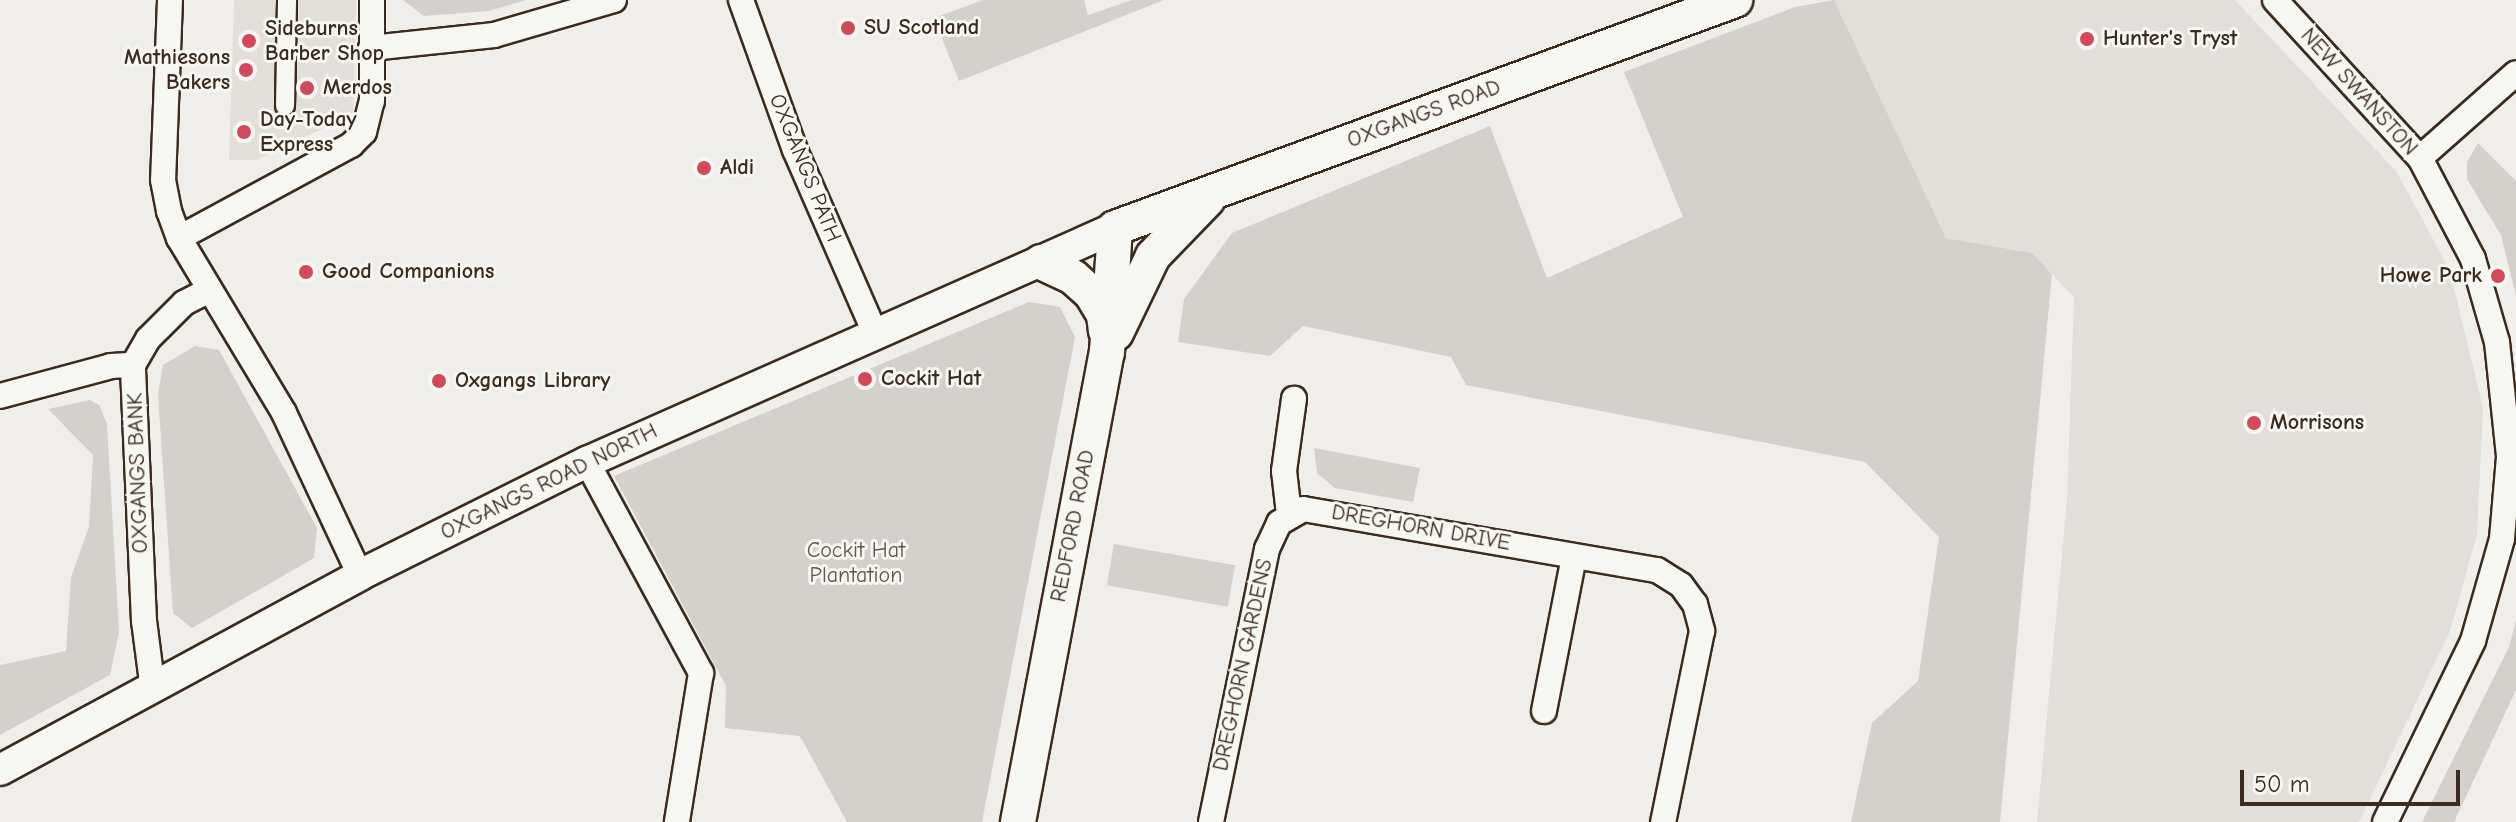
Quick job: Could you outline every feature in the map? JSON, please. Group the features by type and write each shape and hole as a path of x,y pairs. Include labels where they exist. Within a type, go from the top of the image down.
{"main road":[{"name":"OXGANGS ROAD","path":"1115,228 1735,0"},
{"path":"1107,352 1153,256 1219,190"},
{"name":"REDFORD ROAD","path":"1018,822 1107,352 1115,228"},
{"path":"1041,262 1073,277 1091,293 1104,315 1107,352"}],"street":[{"path":"170,0 163,180 179,238 284,413 360,575"},
{"path":"285,106 287,0"},
{"path":"179,238 351,145 370,116 372,0"},
{"path":"371,48 494,35 614,0"},
{"name":"OXGANGS PATH","path":"741,0 795,150 875,333"},
{"name":"NEW SWANSTON","path":"2275,0 2420,158 2473,259 2497,342 2511,418 2502,539 2489,590 2473,641 2385,822"},
{"path":"2420,158 2516,73"},
{"name":"OXGANGS ROAD NORTH","path":"0,770 153,690 360,575 587,462 1115,228"},
{"name":"OXGANGS BANK","path":"153,690 144,621 133,365 148,339 184,303 209,290"},
{"path":"0,396 111,366 133,365"},
{"path":"1289,514 1284,471 1294,399"},
{"path":"587,462 701,673 677,822"},
{"name":"DREGHORN DRIVE","path":"1289,514 1322,510 1657,570 1681,585 1695,604 1702,631 1663,822"},
{"name":"DREGHORN GARDENS","path":"1211,822 1267,549 1289,514"},
{"path":"1544,711 1574,557"}],"shaded area":[{"path":"234,0 356,0 353,114 256,160 229,160"},
{"path":"1834,0 2235,0 2397,172 2450,271 2483,408 2477,534 2450,631 2359,822 2037,822 2067,500 2074,297 2032,253 1946,238"}],"green space":[{"path":"403,0 526,0 489,11 424,16"},
{"path":"983,0 1084,0 1088,15 1132,0 1164,0 959,81 934,18"},
{"path":"1834,0 1946,238 2032,253 2052,274 2000,822 1851,822 1872,723 1918,681 1939,537 1865,462 1466,385 1451,357 1303,326 1270,356 1178,342 1184,299 1232,233 1490,126 1547,278 1683,217 1624,72 1795,7"},
{"path":"2478,143 2516,181 2516,296 2501,235 2467,179 2467,162"},
{"name":"Cockit Hat Plantation","path":"1029,302 1060,307 1075,337 982,822 847,822 800,736 725,728 726,686 614,476"},
{"path":"195,346 219,350 317,528 314,558 192,628 173,613 158,395 163,365"},
{"path":"90,400 99,405 107,424 119,632 110,675 0,735 0,665 66,651 71,577 89,527 93,455 48,409"},
{"path":"1314,448 1420,468 1413,502 1335,488 1317,473"},
{"path":"1114,544 1235,565 1228,607 1107,585"},
{"path":"2516,620 2516,690 2454,822 2422,822 2509,647"}],"place":[{"name":"SU Scotland","path":"848,28"},
{"name":"Hunter's Tryst","path":"2087,39"},
{"name":"Sideburns Barber Shop","path":"249,41"},
{"name":"Mathiesons Bakers","path":"246,70"},
{"name":"Merdos","path":"307,88"},
{"name":"Day-Today Express","path":"244,132"},
{"name":"Aldi","path":"704,168"},
{"name":"Good Companions","path":"306,272"},
{"name":"Howe Park","path":"2498,276"},
{"name":"Cockit Hat","path":"865,379"},
{"name":"Oxgangs Library","path":"439,381"},
{"name":"Morrisons","path":"2254,423"}]}
